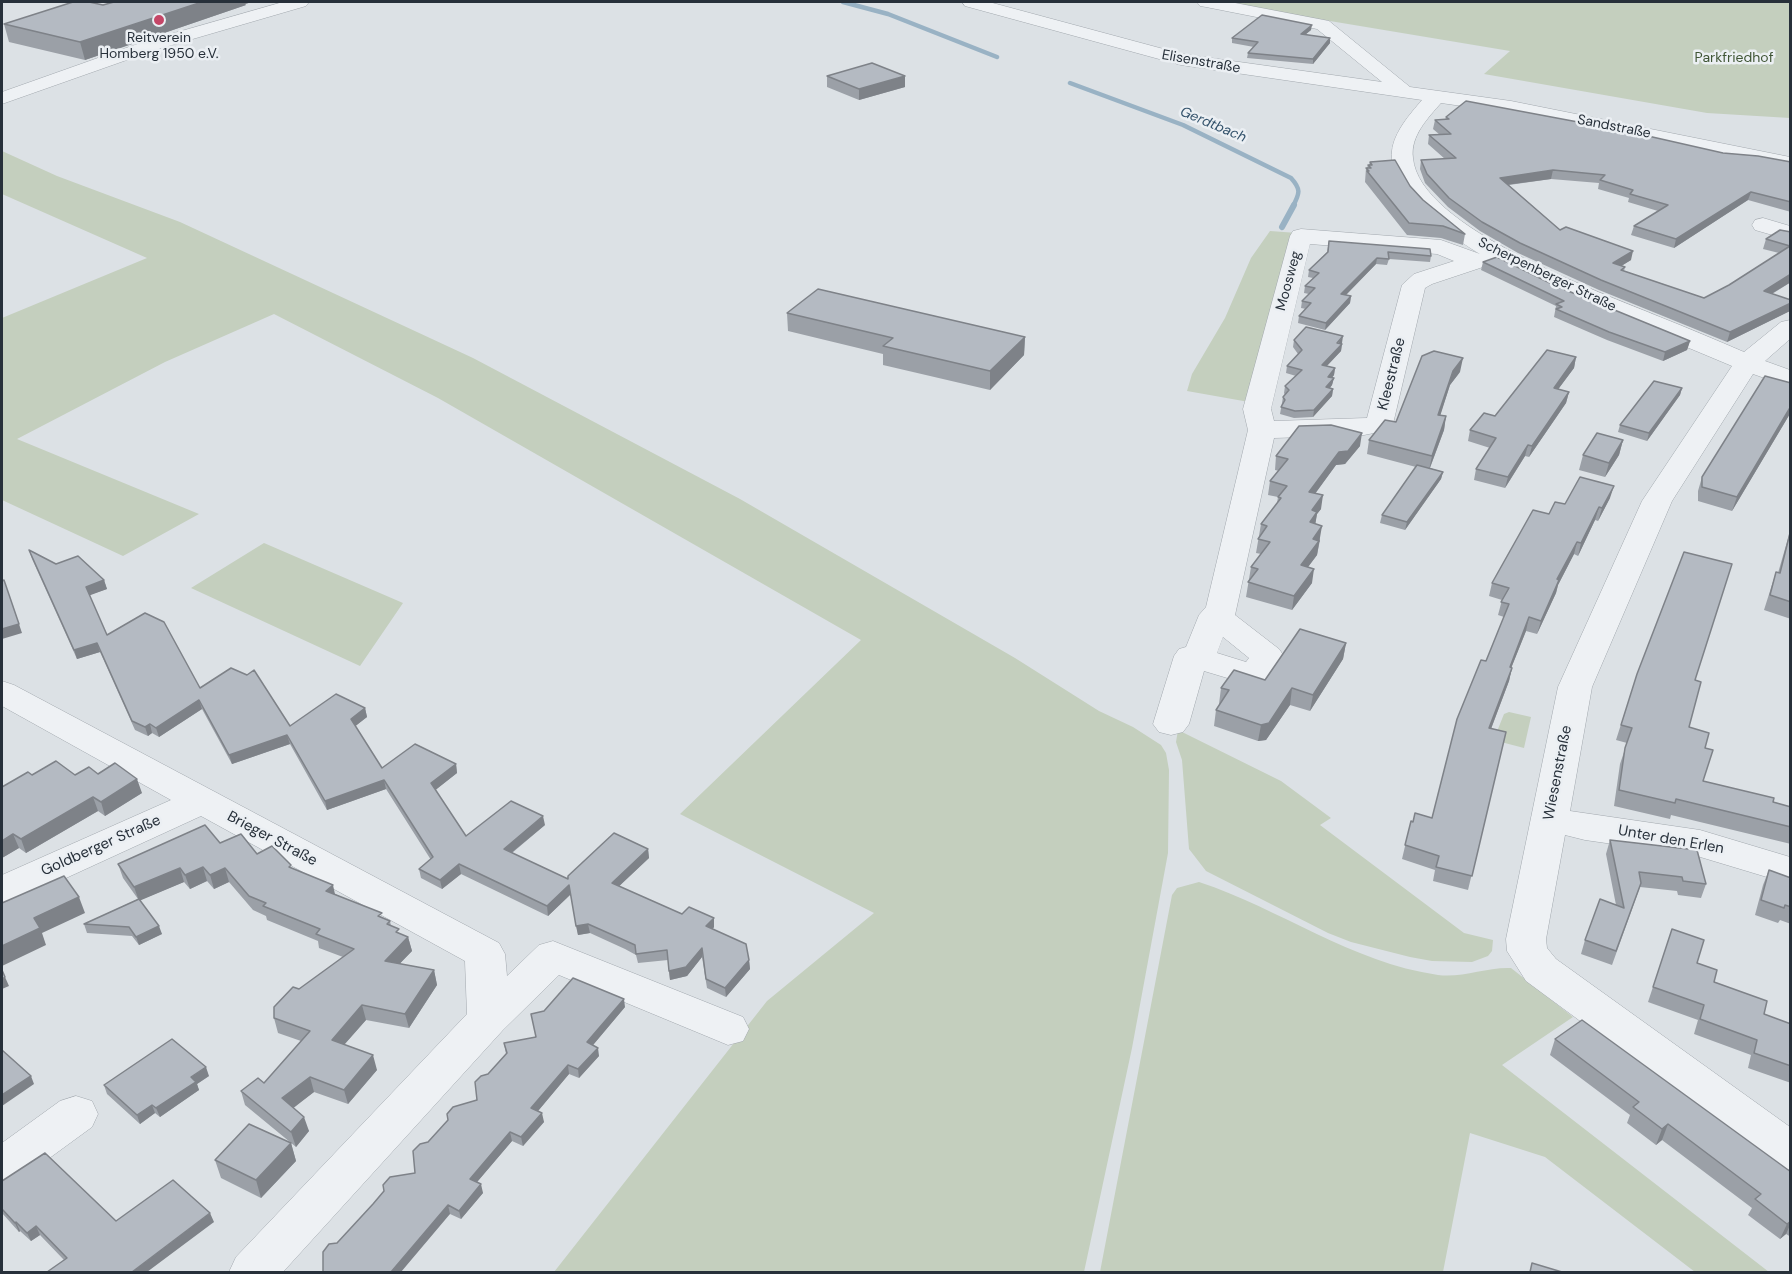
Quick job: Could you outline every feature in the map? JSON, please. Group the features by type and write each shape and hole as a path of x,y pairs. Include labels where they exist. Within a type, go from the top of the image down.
{"street":[{"path":"2,98 168,40 300,2"},
{"name":"Elisenstraße","path":"971,2 1181,59 1436,96"},
{"path":"1206,2 1323,25 1406,92"},
{"name":"Sandstraße","path":"1436,96 1553,115 1791,163"},
{"name":"Scherpenberger Straße","path":"1436,96 1407,136 1402,148 1404,170 1434,208 1488,259 1791,379"},
{"path":"1763,225 1791,233"},
{"name":"Moosweg","path":"1262,430 1257,409 1301,236 1442,247 1488,259"},
{"name":"Kleestraße","path":"1262,430 1364,427 1378,424 1414,285 1423,279 1488,259"},
{"name":"Wiesenstraße","path":"1791,327 1748,362 1657,501 1583,667 1575,687 1526,939 1527,951 1541,970 1791,1151"},
{"path":"1198,658 1215,615 1221,611 1262,430"},
{"path":"1171,724 1191,656 1254,676 1267,656 1215,615"},
{"name":"Brieger Straße","path":"2,692 485,954 488,1019"},
{"name":"Goldberger Straße","path":"2,891 201,801"},
{"name":"Unter den Erlen","path":"1549,818 1585,826 1700,843 1791,871"},
{"path":"253,1272 488,1019 553,956 728,1029"},
{"path":"2,1168 76,1114"}],"green space":[{"name":"Parkfriedhof","path":"1216,2 1790,2 1790,118 1707,113 1484,74 1510,51"},
{"path":"2,151 57,176 180,222 473,358 740,499 1015,658 1099,711 1133,727 1161,745 1166,753 1169,770 1168,853 1132,1048 1084,1272 554,1272 767,1001 874,913 680,814 861,640 438,398 274,314 165,362 17,439 199,514 123,556 2,500 2,318 147,258 2,194"},
{"path":"1270,231 1297,233 1249,402 1187,391 1192,374 1225,318 1251,258"},
{"path":"264,543 403,603 360,666 191,588"},
{"path":"1509,712 1531,717 1524,748 1501,742 1496,734 1504,714"},
{"path":"1178,730 1281,781 1331,818 1320,825 1464,933 1493,940 1492,951 1488,956 1472,962 1432,961 1351,942 1328,933 1206,871 1189,849 1182,760 1176,742"},
{"path":"1199,882 1259,906 1345,947 1406,968 1447,976 1511,968 1573,1017 1502,1065 1769,1272 1695,1272 1545,1157 1470,1133 1443,1272 1100,1272 1172,895 1177,888"}],"building":[{"path":"73,2 103,5 114,2 202,2 80,42 4,24"},
{"path":"1262,15 1312,25 1301,34 1330,38 1313,59 1248,53 1258,42 1232,38"},
{"path":"872,63 905,76 859,89 827,76"},
{"path":"1466,101 1626,131 1723,153 1791,162 1791,202 1751,192 1676,239 1634,226 1668,205 1630,194 1633,190 1600,180 1605,175 1553,170 1500,178 1560,230 1566,227 1633,251 1613,263 1625,267 1621,270 1704,298 1729,285 1790,246 1766,239 1780,230 1791,232 1791,274 1764,291 1791,300 1791,303 1730,332 1601,280 1520,243 1482,222 1449,198 1427,174 1421,160 1456,158 1429,135 1451,134 1435,120 1449,119 1446,117"},
{"path":"1395,160 1410,186 1423,200 1465,234 1443,226 1409,223 1366,168 1371,168 1368,165 1372,165 1370,162"},
{"path":"1329,241 1430,249 1431,256 1388,252 1389,259 1377,258 1341,294 1351,296 1326,323 1299,316 1311,303 1302,301 1315,288 1305,286 1319,273 1309,270 1328,252"},
{"path":"1497,257 1556,286 1690,341 1665,352 1609,332 1556,309 1562,307 1556,304 1564,301 1483,262"},
{"path":"818,289 1025,337 990,371 883,346 893,338 787,313"},
{"path":"1306,327 1343,336 1337,343 1342,344 1322,365 1335,368 1328,377 1334,378 1326,387 1333,389 1314,410 1295,411 1281,407 1285,400 1283,397 1289,390 1285,386 1302,370 1287,366 1302,350 1294,340"},
{"path":"1547,350 1576,357 1554,388 1569,392 1532,446 1528,445 1508,477 1476,469 1496,438 1470,430 1484,413 1495,416"},
{"path":"1434,351 1463,358 1453,371 1438,415 1446,416 1432,456 1369,440 1385,420 1396,422 1422,356"},
{"path":"1765,376 1791,383 1791,406 1737,497 1702,487 1702,477"},
{"path":"1654,381 1682,388 1649,433 1620,425"},
{"path":"1331,425 1362,433 1348,451 1339,452 1309,492 1323,495 1312,510 1317,512 1310,522 1322,526 1313,539 1319,541 1301,565 1314,569 1294,596 1248,582 1258,569 1251,567 1270,542 1258,539 1267,526 1261,524 1281,498 1278,497 1287,486 1270,481 1288,459 1276,456 1299,426"},
{"path":"1597,433 1623,440 1609,463 1583,455"},
{"path":"1417,465 1443,472 1407,522 1382,515"},
{"path":"1580,477 1614,486 1602,508 1599,507 1581,543 1577,542 1557,579 1559,580 1541,621 1529,617 1510,667 1512,668 1489,728 1506,732 1472,876 1436,867 1439,856 1405,845 1415,813 1432,818 1457,719 1481,660 1486,661 1509,604 1501,602 1509,588 1492,583 1533,510 1549,514 1555,502 1565,504"},
{"path":"1791,529 1791,602 1770,595 1776,572 1780,573"},
{"path":"29,550 56,564 78,556 104,580 86,587 107,635 145,613 164,622 200,688 231,668 247,675 254,670 290,726 336,694 365,708 351,719 382,768 415,744 456,764 431,783 466,836 511,801 543,816 504,849 568,879 568,876 614,833 648,849 612,883 682,914 689,907 714,918 706,926 746,944 749,960 725,988 706,979 702,948 686,967 669,971 667,950 636,954 635,945 588,924 576,926 569,885 547,906 459,864 440,880 419,869 433,857 384,780 325,801 287,735 229,755 199,700 156,728 150,724 145,727 132,721 97,643 74,650"},
{"path":"1684,552 1732,564 1695,680 1701,682 1689,727 1709,733 1705,748 1713,750 1703,781 1774,798 1773,802 1791,807 1791,827 1676,799 1675,803 1619,790 1625,748 1632,728 1621,725 1637,674"},
{"path":"4,580 19,624 2,629 2,581"},
{"path":"1300,629 1346,643 1313,695 1292,688 1269,723 1261,725 1216,710 1229,690 1221,688 1234,670 1265,680"},
{"path":"56,761 75,775 89,767 98,774 115,763 137,779 101,802 93,797 21,839 13,834 2,841 2,787 28,772 32,775"},
{"path":"205,825 220,843 241,834 257,854 272,846 291,865 289,867 333,885 326,891 382,913 378,916 390,921 387,924 399,929 396,932 408,937 385,961 434,970 405,1014 362,1005 332,1040 373,1055 344,1090 310,1077 282,1098 304,1117 291,1132 241,1091 258,1078 264,1083 310,1031 274,1018 274,1007 293,987 299,989 354,949 316,934 320,929 263,906 266,903 249,896 225,868 210,875 203,867 185,875 180,868 134,887 118,864"},
{"path":"1610,840 1697,850 1706,884 1683,881 1682,877 1639,872 1641,883 1616,951 1585,940 1600,899 1624,908"},
{"path":"1769,870 1791,878 1791,907 1785,905 1784,908 1761,900"},
{"path":"64,876 79,897 34,918 40,928 2,946 2,903"},
{"path":"139,899 159,926 136,937 129,927 84,924"},
{"path":"1672,929 1704,940 1697,963 1717,970 1714,982 1767,1001 1764,1014 1791,1024 1791,1066 1754,1053 1757,1040 1700,1019 1704,1005 1653,987"},
{"path":"573,978 624,999 587,1042 598,1048 578,1069 568,1065 531,1108 542,1113 521,1137 510,1132 470,1179 481,1184 459,1211 448,1205 391,1272 323,1272 323,1252 329,1244 337,1243 373,1204 384,1191 383,1185 390,1177 415,1173 413,1151 420,1144 428,1142 448,1120 447,1114 453,1107 477,1100 475,1082 481,1076 488,1074 507,1053 504,1043 536,1037 531,1014 544,1011"},
{"path":"1582,1020 1791,1172 1791,1221 1787,1224 1755,1199 1761,1194 1668,1124 1662,1129 1633,1107 1639,1102 1555,1039"},
{"path":"172,1039 206,1067 191,1077 196,1082 156,1108 152,1105 137,1115 104,1085"},
{"path":"2,1050 31,1076 2,1095"},
{"path":"249,1124 291,1143 256,1180 215,1160"},
{"path":"45,1153 116,1221 173,1180 210,1213 132,1272 47,1272 67,1258 36,1226 27,1233 2,1209 2,1181"},
{"path":"1532,1263 1562,1272 1530,1272"}],"waterway":[{"name":"Gerdtbach","path":"843,2 888,14 997,57"},
{"name":"Gerdtbach","path":"1070,83 1183,125 1291,178 1297,185 1298,191 1293,206"},
{"name":"Gerdtbach","path":"1282,227 1294,205"}],"place":[{"name":"Reitverein Homberg 1950 e.V.","path":"159,20"}]}
